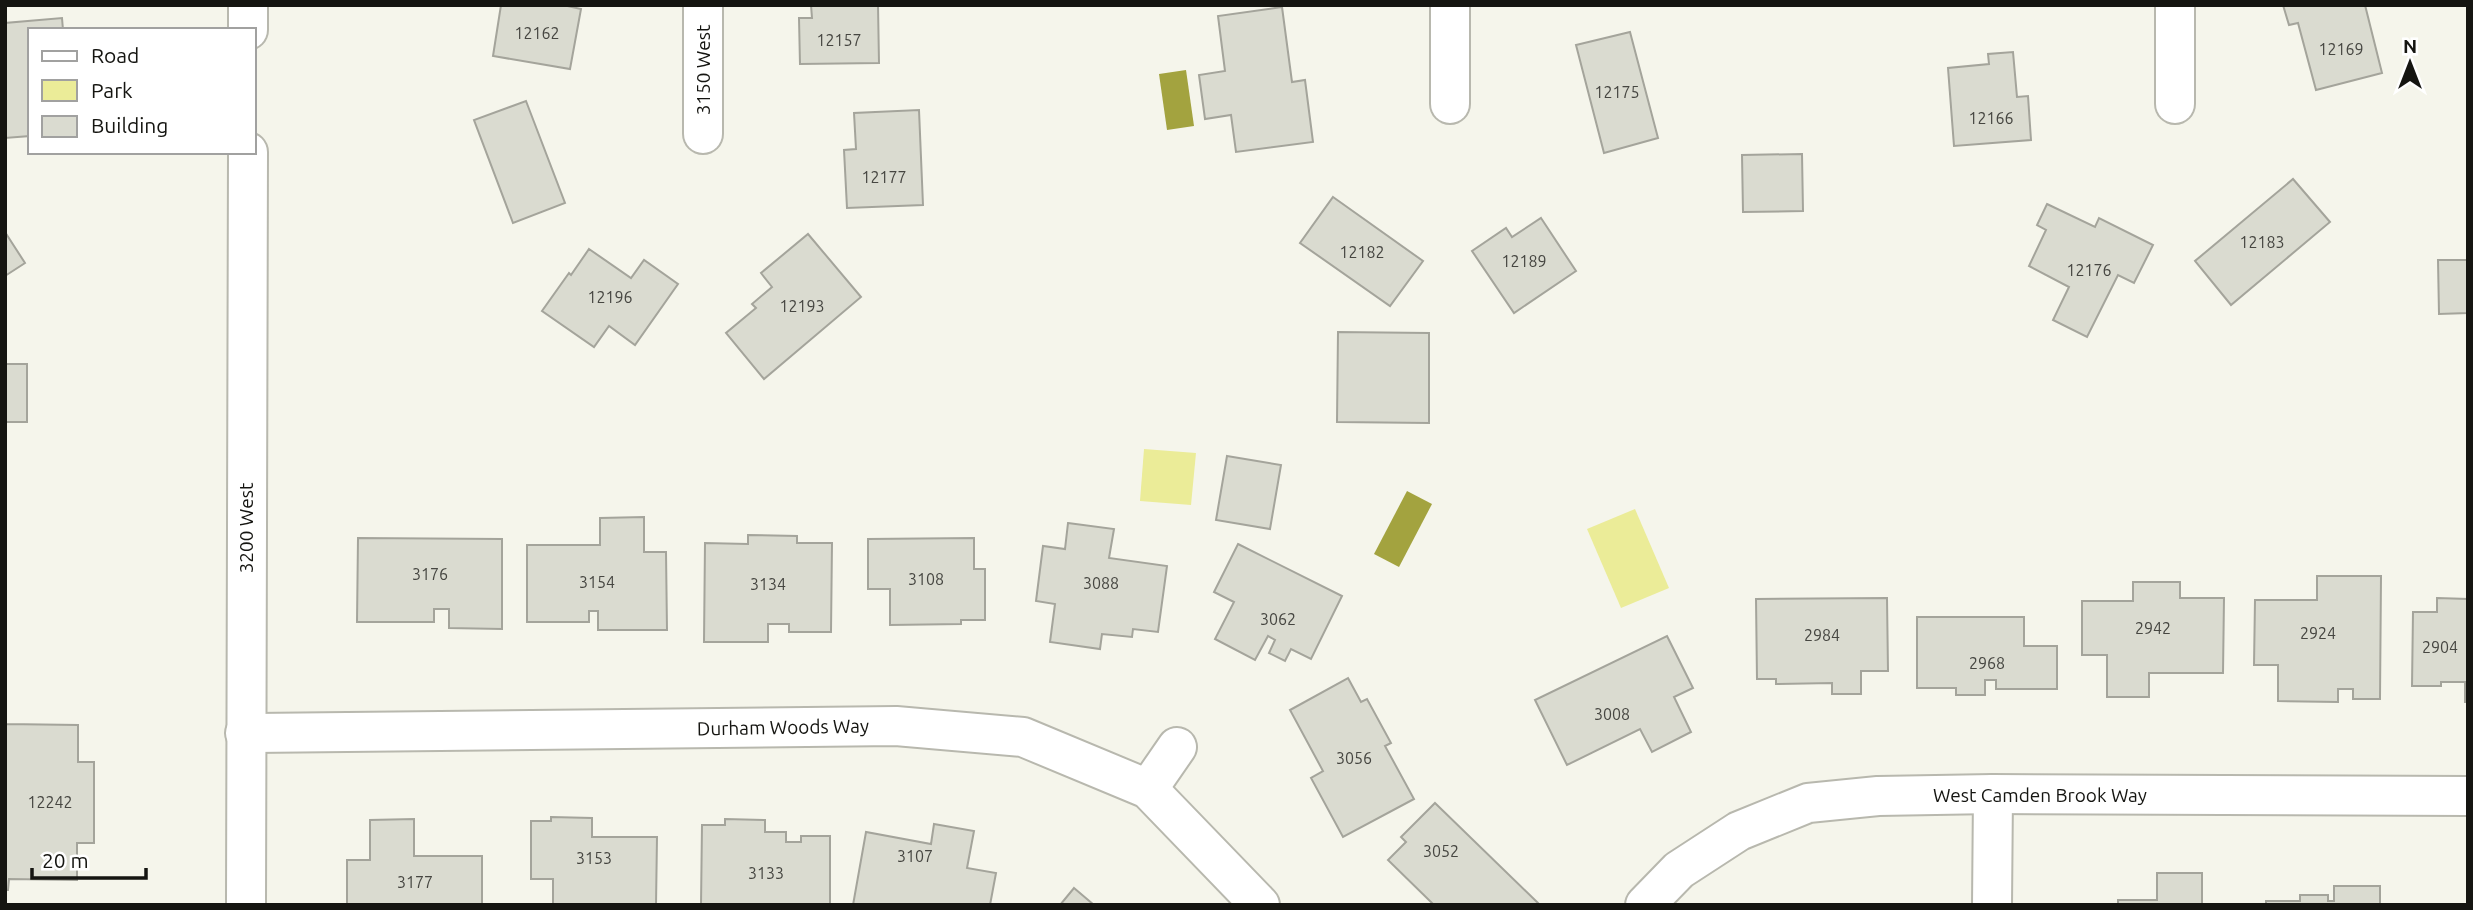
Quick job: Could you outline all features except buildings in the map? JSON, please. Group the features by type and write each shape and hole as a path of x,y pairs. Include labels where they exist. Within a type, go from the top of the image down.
{"street":[{"path":"248,5 248,28"},
{"name":"3150 West","path":"703,5 703,134"},
{"path":"1450,5 1450,104"},
{"path":"2175,5 2175,104"},
{"name":"3200 West","path":"246,905 248,154"},
{"name":"Durham Woods Way","path":"246,733 897,726 1023,737 1148,789 1260,905"},
{"path":"1148,789 1177,747"},
{"path":"1992,905 1993,794"},
{"name":"West Camden Brook Way","path":"1645,905 1679,870 1739,831 1808,803 1878,796 1993,794 2468,796"}],"green space":[{"path":"1144,449 1196,453 1191,505 1140,501"},
{"path":"1635,509 1669,588 1621,608 1587,529"}],"shaded area":[{"path":"1186,70 1194,126 1167,130 1159,74"},
{"path":"1407,491 1432,504 1399,567 1374,554"}]}
